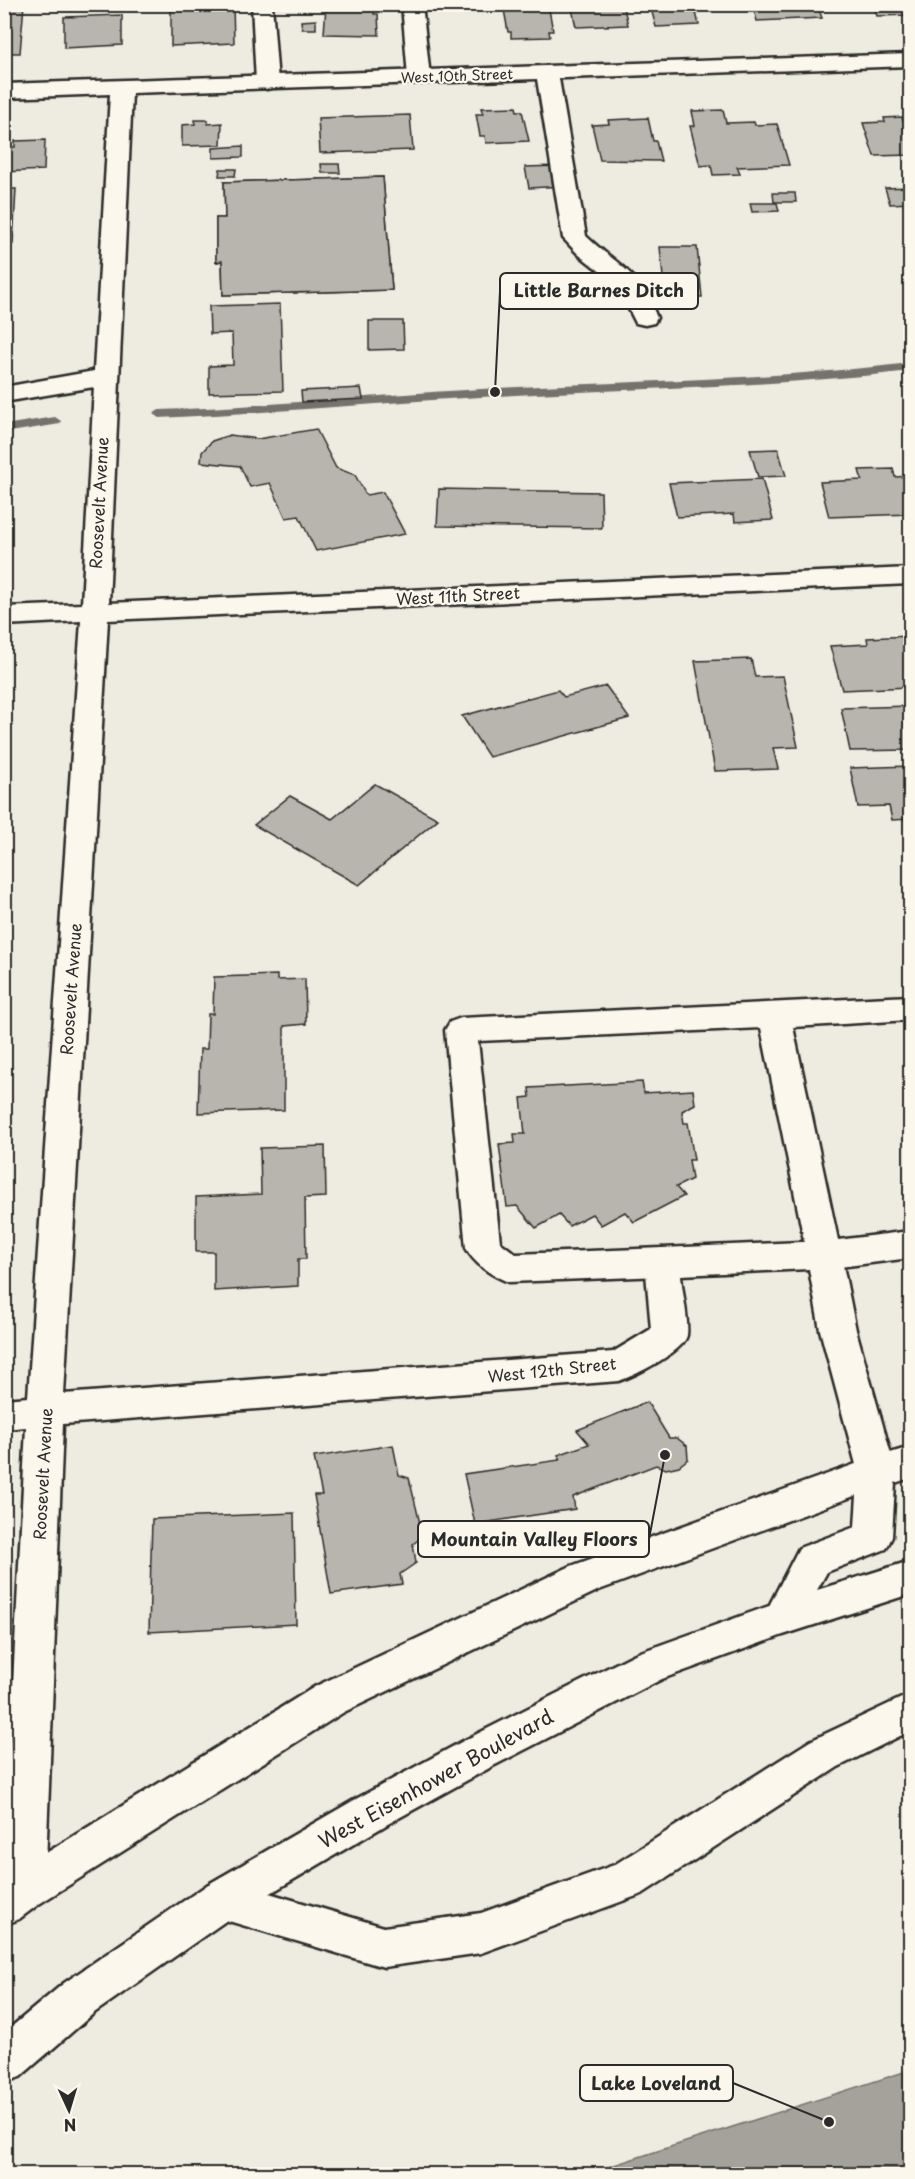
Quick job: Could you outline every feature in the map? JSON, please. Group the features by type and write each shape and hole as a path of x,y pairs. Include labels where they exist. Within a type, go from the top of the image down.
{"main road":[{"path":"262,4 267,82"},
{"path":"412,4 419,77"},
{"name":"West 10th Street","path":"4,92 910,60"},
{"path":"547,73 575,238 632,285 639,297 645,318"},
{"name":"Roosevelt Avenue","path":"14,1898 95,612 121,87"},
{"path":"4,395 105,377"},
{"name":"West 11th Street","path":"4,616 910,576"},
{"path":"910,1008 461,1030 483,1248 509,1268 824,1255 910,1245"},
{"path":"774,1016 838,1330 894,1468 873,1538 813,1560 783,1618"},
{"name":"West 12th Street","path":"4,1414 619,1366 669,1336 662,1262"},
{"path":"14,1898 330,1699 585,1578 894,1468"},
{"name":"West Eisenhower Boulevard","path":"4,2062 79,1998 222,1899 429,1779 649,1666 783,1618 910,1578"},
{"path":"222,1899 384,1947 481,1933 627,1880 824,1754 910,1712"}],"shaded area":[{"path":"910,2070 910,2174 586,2174"}],"building":[{"path":"4,4 24,4 20,53 4,53"},
{"path":"171,4 233,4 234,43 171,46"},
{"path":"503,4 548,4 553,31 549,31 550,37 511,38"},
{"path":"571,4 623,4 628,25 576,27"},
{"path":"694,4 699,25 656,27 650,5"},
{"path":"742,4 817,4 822,18 757,21 754,9 743,10"},
{"path":"873,4 910,4 910,15 877,16"},
{"path":"374,5 374,14 378,14 379,35 324,34 326,6"},
{"path":"122,15 122,45 64,48 64,17"},
{"path":"316,20 316,29 302,29 301,21"},
{"path":"516,107 517,111 522,111 529,141 486,143 485,136 480,136 476,114 483,114 481,108"},
{"path":"723,110 726,123 777,124 789,165 737,167 740,174 713,175 711,165 700,166 690,126 695,126 692,111"},
{"path":"410,115 413,150 320,153 318,118"},
{"path":"902,117 903,121 910,120 910,155 874,156 863,123 885,122 884,118"},
{"path":"648,118 653,141 656,141 661,161 600,160 592,125 609,124 608,120"},
{"path":"195,120 208,120 208,124 222,123 221,145 182,146 182,125 195,124"},
{"path":"45,140 44,170 4,172 4,147 15,147 15,141"},
{"path":"243,146 243,157 213,158 213,148"},
{"path":"321,164 339,164 340,173 322,173"},
{"path":"559,166 563,186 529,188 525,167"},
{"path":"220,169 236,169 235,176 219,176"},
{"path":"383,177 392,290 223,295 222,261 216,262 216,218 225,218 224,182","holes":["335,205 338,264 275,266 274,207"]},
{"path":"383,177 392,290 223,295 222,261 216,262 216,218 225,218 224,182"},
{"path":"910,187 910,203 890,204 885,188"},
{"path":"4,189 16,189 13,244 4,245"},
{"path":"773,193 795,193 796,202 774,202"},
{"path":"750,203 777,203 779,211 752,212"},
{"path":"660,247 697,247 702,297 665,297"},
{"path":"280,304 283,391 209,393 209,366 233,365 232,333 210,334 209,306"},
{"path":"369,321 403,321 404,349 369,350"},
{"path":"361,388 363,399 302,402 301,391"},
{"path":"316,429 336,468 355,475 366,495 383,492 405,534 316,551 299,516 286,518 270,483 250,487 240,466 201,462 202,452 212,441 230,435 258,439"},
{"path":"778,449 786,476 758,477 750,450"},
{"path":"893,469 895,477 910,476 910,514 829,517 820,482 862,480 859,470"},
{"path":"762,479 773,520 735,522 734,514 677,517 669,483"},
{"path":"439,489 601,492 602,528 437,526"},
{"path":"910,636 910,687 842,690 830,646 868,644 867,638"},
{"path":"751,659 755,677 783,676 798,747 773,748 778,769 715,771 695,661"},
{"path":"606,686 629,718 489,757 462,716 558,690 564,697"},
{"path":"910,706 910,750 850,751 841,708"},
{"path":"910,766 910,819 892,820 889,806 858,807 850,768"},
{"path":"375,784 438,819 359,885 254,825 290,796 332,819"},
{"path":"277,975 277,980 305,979 306,1024 284,1026 284,1110 198,1113 200,1049 207,1049 208,1014 213,1014 214,977"},
{"path":"642,1082 644,1093 693,1090 695,1104 682,1111 684,1123 688,1123 694,1160 689,1160 692,1179 676,1187 684,1196 634,1222 625,1212 601,1225 592,1214 569,1226 559,1215 536,1228 517,1206 507,1207 499,1144 515,1143 514,1134 525,1134 521,1098 530,1097 529,1088"},
{"path":"325,1146 326,1197 305,1198 306,1259 298,1259 298,1286 214,1291 214,1252 196,1252 196,1197 261,1194 260,1148"},
{"path":"647,1402 669,1438 677,1438 687,1446 688,1459 679,1466 666,1469 656,1465 573,1497 575,1509 475,1524 464,1474 560,1460 558,1455 589,1444 577,1430"},
{"path":"393,1445 399,1475 409,1478 423,1536 413,1544 416,1563 400,1574 402,1584 331,1594 314,1495 322,1495 314,1457"},
{"path":"294,1513 296,1624 149,1632 152,1519"}],"waterway":[{"path":"159,414 236,411 495,392 851,374 910,367"},
{"path":"4,429 55,421"}],"place":[{"name":"Little Barnes Ditch","path":"495,392"},
{"name":"Mountain Valley Floors","path":"665,1455"},
{"name":"Lake Loveland","path":"829,2122"}]}
